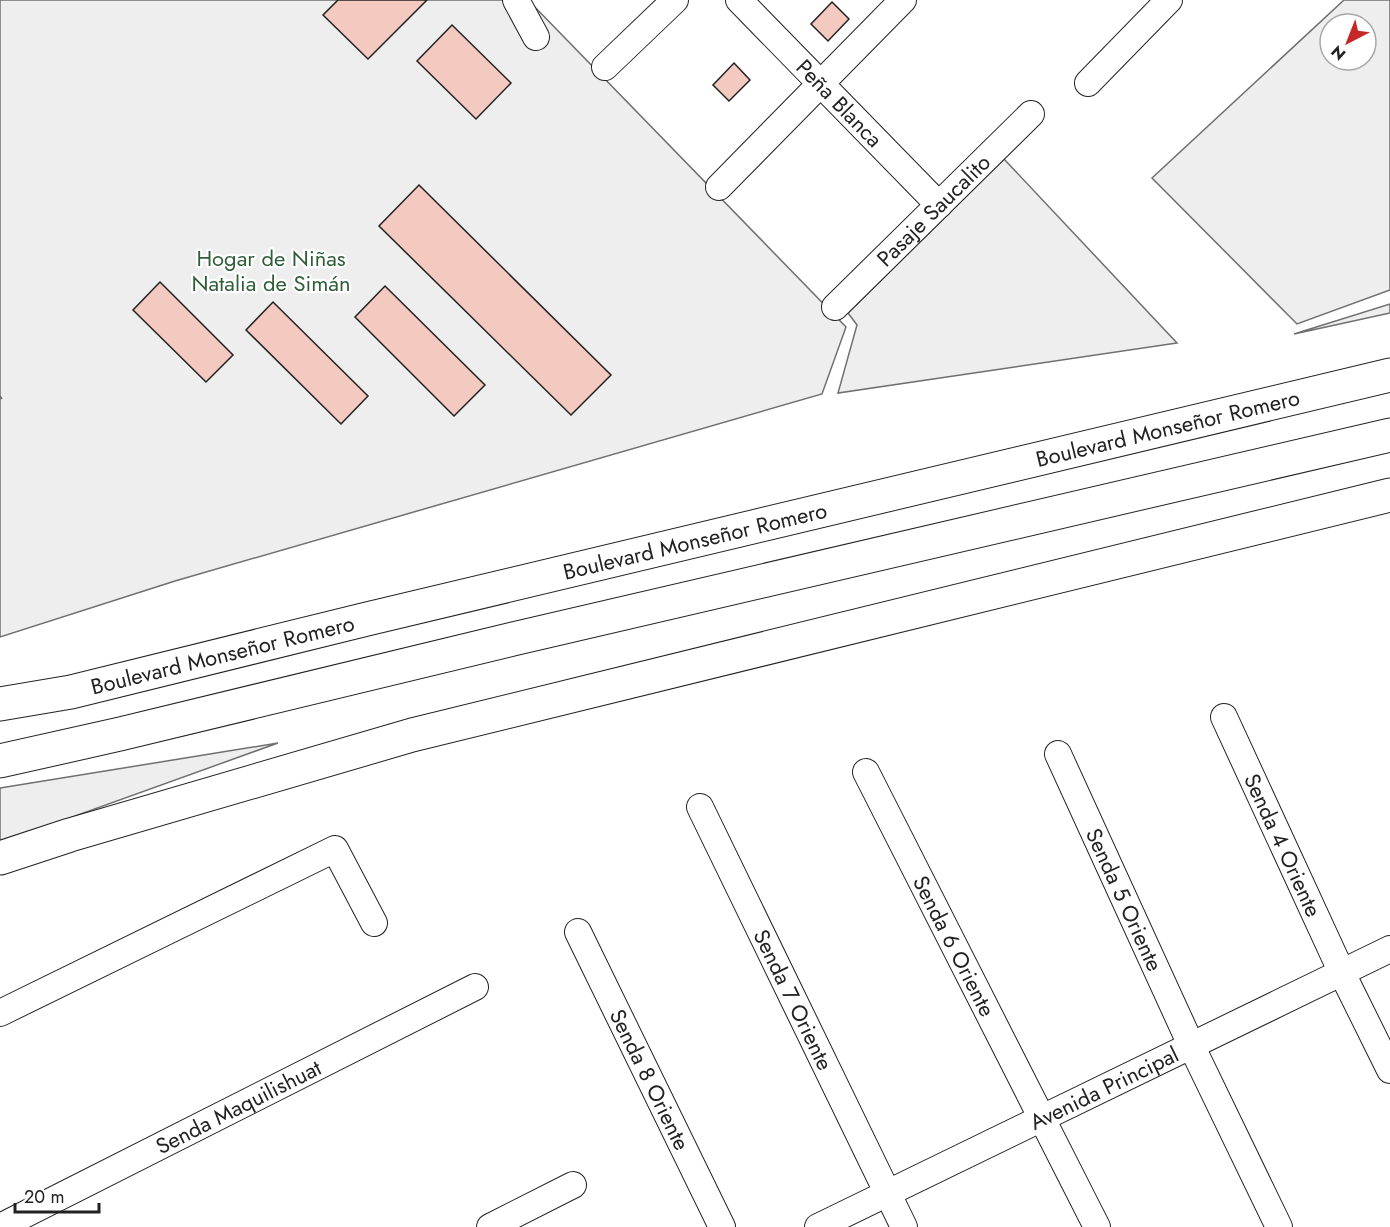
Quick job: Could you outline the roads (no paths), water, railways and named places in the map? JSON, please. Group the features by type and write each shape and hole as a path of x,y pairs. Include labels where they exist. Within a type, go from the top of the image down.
{"highway":[{"name":"Boulevard Monseñor Romero","path":"0,704 71,692 367,619 1390,375"},
{"path":"0,761 1390,435"},
{"path":"0,858 412,735 1390,495"}],"street":[{"path":"516,0 536,36"},
{"path":"605,67 675,0"},
{"name":"Peña Blanca","path":"739,0 939,205"},
{"path":"719,187 903,0"},
{"path":"1088,83 1169,0"},
{"name":"Pasaje Saucalito","path":"835,307 1031,114"},
{"name":"Senda 4 Oriente","path":"1224,717 1342,973 1390,1070"},
{"name":"Senda 5 Oriente","path":"1058,754 1191,1045 1279,1227"},
{"name":"Senda 6 Oriente","path":"867,772 1097,1227"},
{"name":"Senda 7 Oriente","path":"700,807 904,1227"},
{"path":"0,1013 335,849 374,923"},
{"name":"Senda 8 Oriente","path":"578,932 722,1227"},
{"name":"Avenida Principal","path":"818,1227 1390,949"},
{"name":"Senda Maquilishuat","path":"0,1227 475,987"},
{"path":"490,1227 573,1185"}],"park label":[{"name":"Hogar de Niñas Natalia de Simán","path":"271,270"}]}
